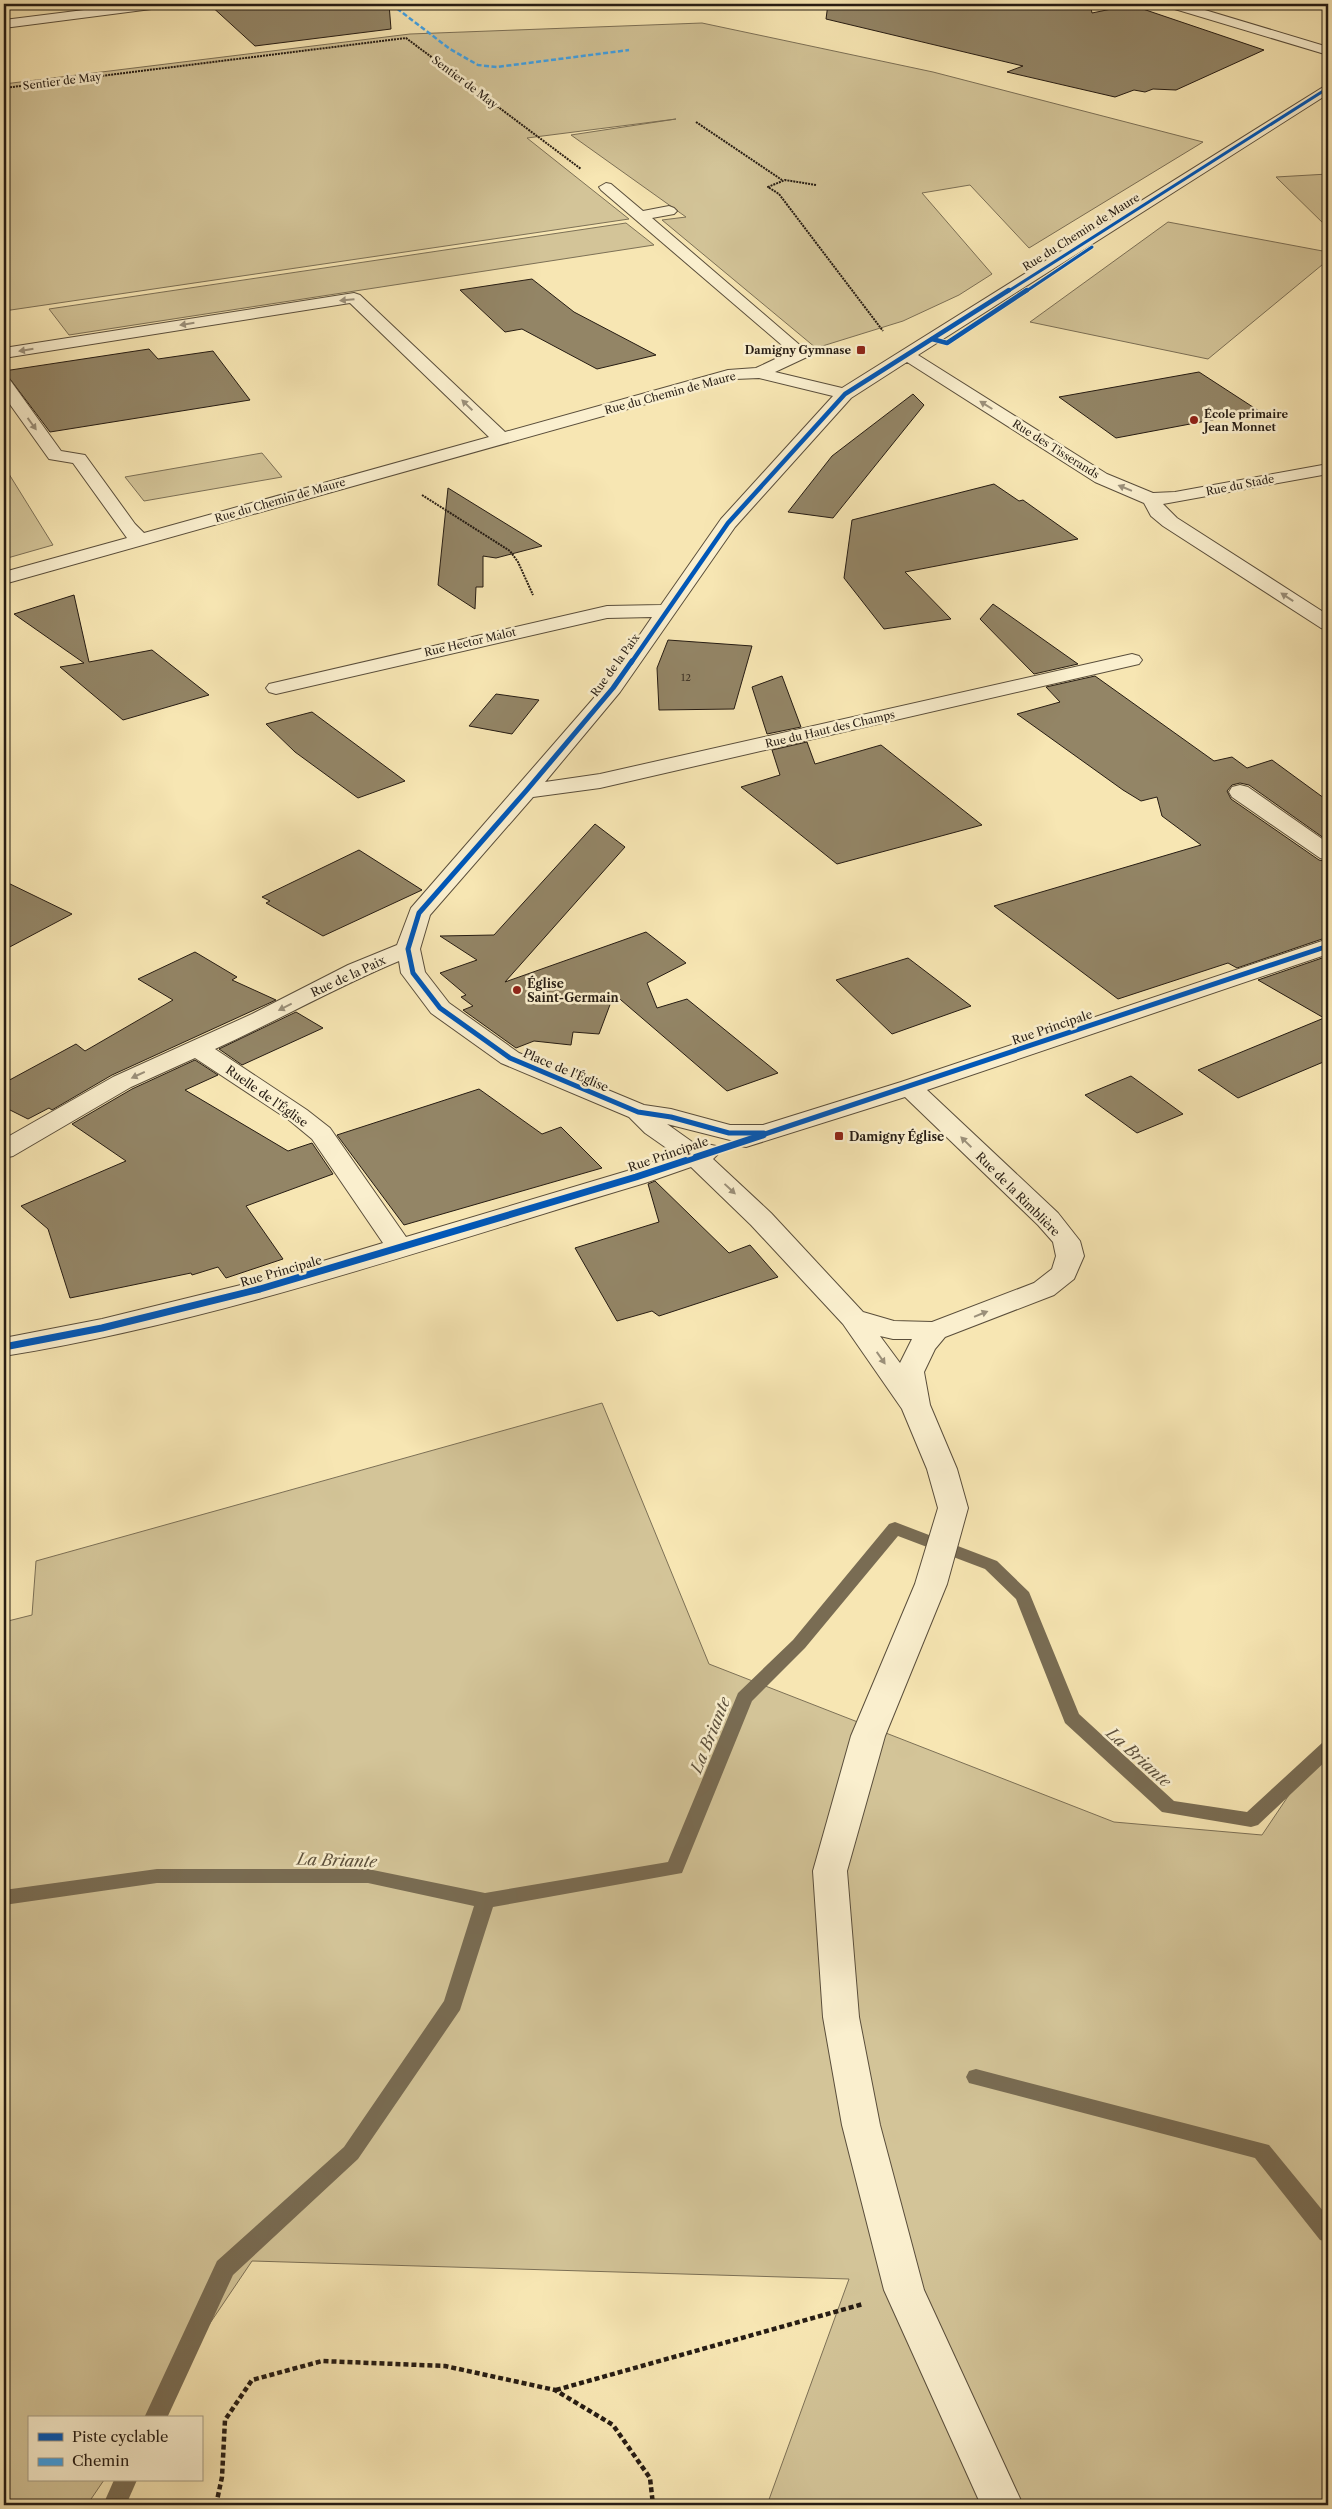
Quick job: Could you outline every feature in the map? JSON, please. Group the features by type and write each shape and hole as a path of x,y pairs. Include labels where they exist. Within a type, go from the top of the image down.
{"street":[{"path":"4,24 159,4"},
{"path":"1172,4 1328,51"},
{"name":"Rue du Chemin de Maure","path":"4,578 734,374 760,373 845,394 1328,88"},
{"path":"606,187 801,353 760,373"},
{"path":"640,216 670,211"},
{"path":"4,353 354,298 502,439"},
{"name":"Rue des Tisserands","path":"909,354 1101,478 1151,499 1158,512 1170,522 1325,619"},
{"path":"4,384 55,455 79,459 128,528 141,540"},
{"name":"Rue de la Paix","path":"4,1150 122,1082 261,1019 357,970 408,949 420,913 613,688 728,522 845,394"},
{"name":"Rue du Stade","path":"1151,499 1175,498 1328,469"},
{"name":"Rue Hector Malot","path":"276,688 550,623 607,612 665,611"},
{"name":"Rue du Haut des Champs","path":"526,791 600,781 1132,660"},
{"path":"1240,792 1328,853"},
{"name":"Place de l'Église","path":"408,949 413,973 440,1008 510,1058 638,1112 671,1117 729,1133 764,1133"},
{"name":"Rue Principale","path":"4,1347 102,1328 251,1291 400,1248 636,1177 764,1133 1324,951"},
{"name":"Ruelle de l'Église","path":"197,1048 298,1115 321,1134 400,1248"},
{"name":"Rue de la Rimblière","path":"853,1318 893,1330 935,1331 1044,1289 1064,1273 1070,1256 1066,1241 1048,1219 910,1087"},
{"name":"Place de l'Église","path":"638,1112 654,1127 695,1156"},
{"path":"695,1156 761,1219 853,1318 916,1407 942,1469 953,1508 931,1584 868,1736 830,1871 841,2017 861,2125 904,2290 1002,2505"},
{"path":"916,1407 910,1372 922,1346 935,1331"}],"path":[{"path":"696,122 783,180"},
{"path":"816,185 798,179 783,180 768,187 779,194 880,328 909,354"},
{"path":"382,471 480,530 510,551 518,562 531,593 550,623"},
{"path":"555,2390 836,2312 904,2290"},
{"path":"216,2505 222,2477 225,2420 252,2380 322,2361 445,2366 555,2390 613,2425 650,2478 653,2505"}],"shaded area":[{"path":"702,23 933,72 1203,142 1029,248 970,185 922,193 992,274 959,295 903,321 816,348 662,220 686,217 571,135 676,119 527,138 629,219 4,311 4,84 410,34"},
{"path":"1328,174 1328,228 1276,177"},
{"path":"1168,222 1328,252 1328,260 1208,359 1030,322"},
{"path":"626,223 654,245 69,335 49,309"},
{"path":"262,453 282,477 144,501 125,477"},
{"path":"4,466 53,545 4,559"},
{"path":"602,1403 709,1664 1114,1822 1262,1835 1328,1737 1328,2505 767,2505 849,2279 252,2261 147,2416 28,2416 28,2482 103,2482 87,2505 4,2505 4,1622 32,1615 36,1561"}],"building":[{"path":"209,4 389,4 391,29 255,46"},
{"path":"828,4 1090,4 1092,13 1131,5 1264,50 1176,90 1153,89 1145,92 1134,90 1115,97 1007,72 1023,66 826,19"},
{"path":"532,279 574,312 656,355 597,369 522,329 505,332 460,290"},
{"path":"149,349 158,359 213,351 250,400 50,432 4,371"},
{"path":"1199,372 1259,411 1116,438 1059,397"},
{"path":"913,394 924,405 833,518 788,512 832,456"},
{"path":"994,484 1019,501 1023,500 1078,539 905,572 951,619 884,629 844,578 852,520"},
{"path":"448,488 542,546 496,558 483,556 483,587 476,587 475,609 438,585"},
{"path":"74,595 89,662 152,650 209,695 123,720 60,667 84,663 14,614"},
{"path":"993,604 1078,664 1034,674 980,619"},
{"path":"668,640 752,646 734,709 659,710 657,668"},
{"path":"782,676 801,727 767,734 752,687"},
{"path":"1095,676 1214,761 1232,757 1247,768 1272,760 1328,801 1328,841 1249,785 1240,783 1232,785 1227,791 1231,799 1319,860 1328,862 1328,937 1237,968 1228,963 1118,999 994,906 1201,845 1162,816 1157,797 1141,801 1017,714 1060,702 1046,687"},
{"path":"496,694 539,700 512,734 469,726"},
{"path":"312,712 405,781 358,798 295,752 266,724"},
{"path":"807,742 815,764 881,745 982,825 837,864 741,787 780,775 772,750"},
{"path":"595,824 625,847 505,982 646,932 686,963 647,983 657,1008 687,999 778,1073 727,1091 614,994 599,1034 573,1032 571,1045 534,1041 516,1048 463,1010 473,1006 461,997 466,995 440,973 477,960 440,936 494,935"},
{"path":"359,850 422,890 323,936 266,903 270,901 262,897"},
{"path":"4,881 72,914 4,950"},
{"path":"195,952 237,977 232,980 276,1000 112,1075 52,1110 49,1108 28,1119 4,1107 4,1083 76,1044 85,1051 173,1000 138,979"},
{"path":"1328,956 1328,1060 1238,1098 1198,1070 1324,1018 1258,980"},
{"path":"908,958 971,1006 892,1034 836,980"},
{"path":"296,1012 323,1028 242,1065 219,1049"},
{"path":"195,1060 218,1075 185,1090 288,1151 312,1143 333,1174 246,1206 283,1259 226,1278 218,1267 192,1275 191,1273 70,1298 48,1229 21,1206 126,1161 72,1124 132,1089"},
{"path":"1131,1076 1183,1114 1137,1133 1085,1095"},
{"path":"479,1089 542,1134 561,1127 602,1168 404,1225 337,1135"},
{"path":"655,1181 729,1253 750,1245 778,1277 659,1316 652,1311 617,1321 575,1248 659,1222 648,1184"}],"waterway":[{"name":"La Briante","path":"485,1901 675,1868 744,1698 799,1644 895,1528 991,1565 1023,1596 1071,1718 1169,1807 1251,1820 1328,1748"},
{"name":"La Briante","path":"4,1897 157,1876 368,1876 485,1901"},
{"path":"156,2416 225,2268 351,2153 453,2004 485,1901"},
{"path":"976,2077 1262,2151 1328,2233"},
{"path":"114,2505 125,2482"}],"marked path":[{"path":"391,4 450,49 478,65 497,67 629,50"}],"cycle path":[{"path":"764,1133 729,1133 671,1117 638,1112 510,1058 440,1008 413,973 408,949 419,913 613,688 728,523 845,394 1328,88"},
{"path":"932,339 947,343 1092,247"},
{"path":"4,1347 102,1328 260,1289 636,1177 1328,946"}],"place":[{"name":"Damigny Gymnase","path":"861,350"},
{"name":"École primaire Jean Monnet","path":"1194,420"},
{"name":"Église Saint-Germain","path":"517,990"},
{"name":"Damigny Église","path":"839,1136"}]}
